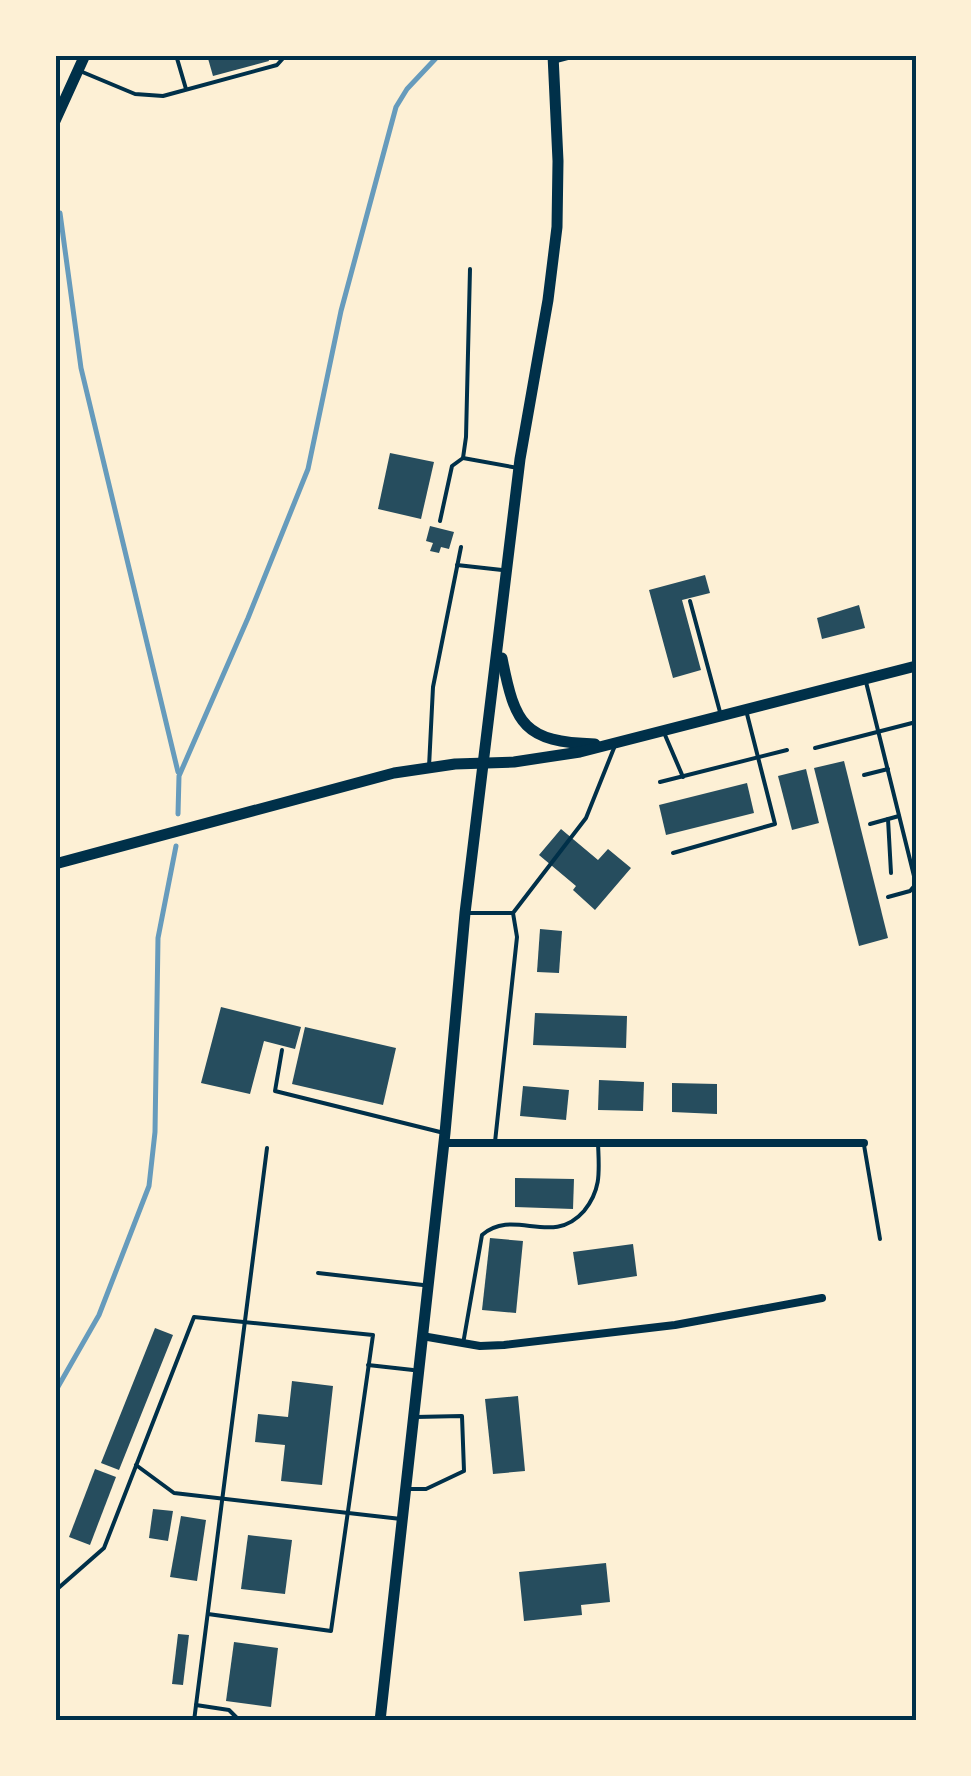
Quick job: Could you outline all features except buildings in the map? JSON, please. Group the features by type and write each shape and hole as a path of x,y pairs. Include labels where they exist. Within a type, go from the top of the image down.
{"main road":[{"path":"55,121 84,55"},
{"path":"380,1721 465,913 520,468 557,227 553,58"},
{"path":"499,644 511,698 523,724 535,733 560,741 615,744"},
{"path":"55,864 360,781 429,767 550,758 916,666"}],"street":[{"path":"553,58 572,55"},
{"path":"444,1138 494,1144 864,1143"},
{"path":"422,1336 463,1344 504,1345 675,1325 822,1298"}],"lane":[{"path":"176,55 186,90"},
{"path":"78,70 135,94 163,96 277,65 286,58"},
{"path":"463,458 470,269"},
{"path":"440,521 452,466 463,458 520,468"},
{"path":"429,767 432,687 461,547"},
{"path":"457,565 507,570"},
{"path":"690,600 721,716"},
{"path":"865,679 916,884 910,891 888,897"},
{"path":"673,853 775,824 746,710"},
{"path":"815,748 916,722"},
{"path":"663,731 683,776"},
{"path":"494,1144 517,937 513,913 586,818 615,744"},
{"path":"660,782 788,750"},
{"path":"864,775 888,770"},
{"path":"870,824 899,816"},
{"path":"888,819 891,873"},
{"path":"465,913 513,913"},
{"path":"282,1050 275,1091 444,1138"},
{"path":"463,1344 482,1235 505,1224 560,1229 573,1224 594,1198 599,1184 598,1143"},
{"path":"864,1143 880,1239"},
{"path":"194,1721 267,1148"},
{"path":"318,1273 428,1286"},
{"path":"55,1591 104,1548 194,1317 373,1335 331,1631 208,1614"},
{"path":"368,1365 418,1371"},
{"path":"405,1489 426,1489 464,1471 462,1416 413,1417"},
{"path":"136,1466 174,1493 402,1519"},
{"path":"196,1705 229,1710 240,1721"}],"waterway":[{"path":"178,814 179,776 308,469 341,311 396,107 439,55"},
{"path":"60,213 81,368 178,772"},
{"path":"55,1392 99,1315 149,1186 155,1132 158,938 176,846"}]}
